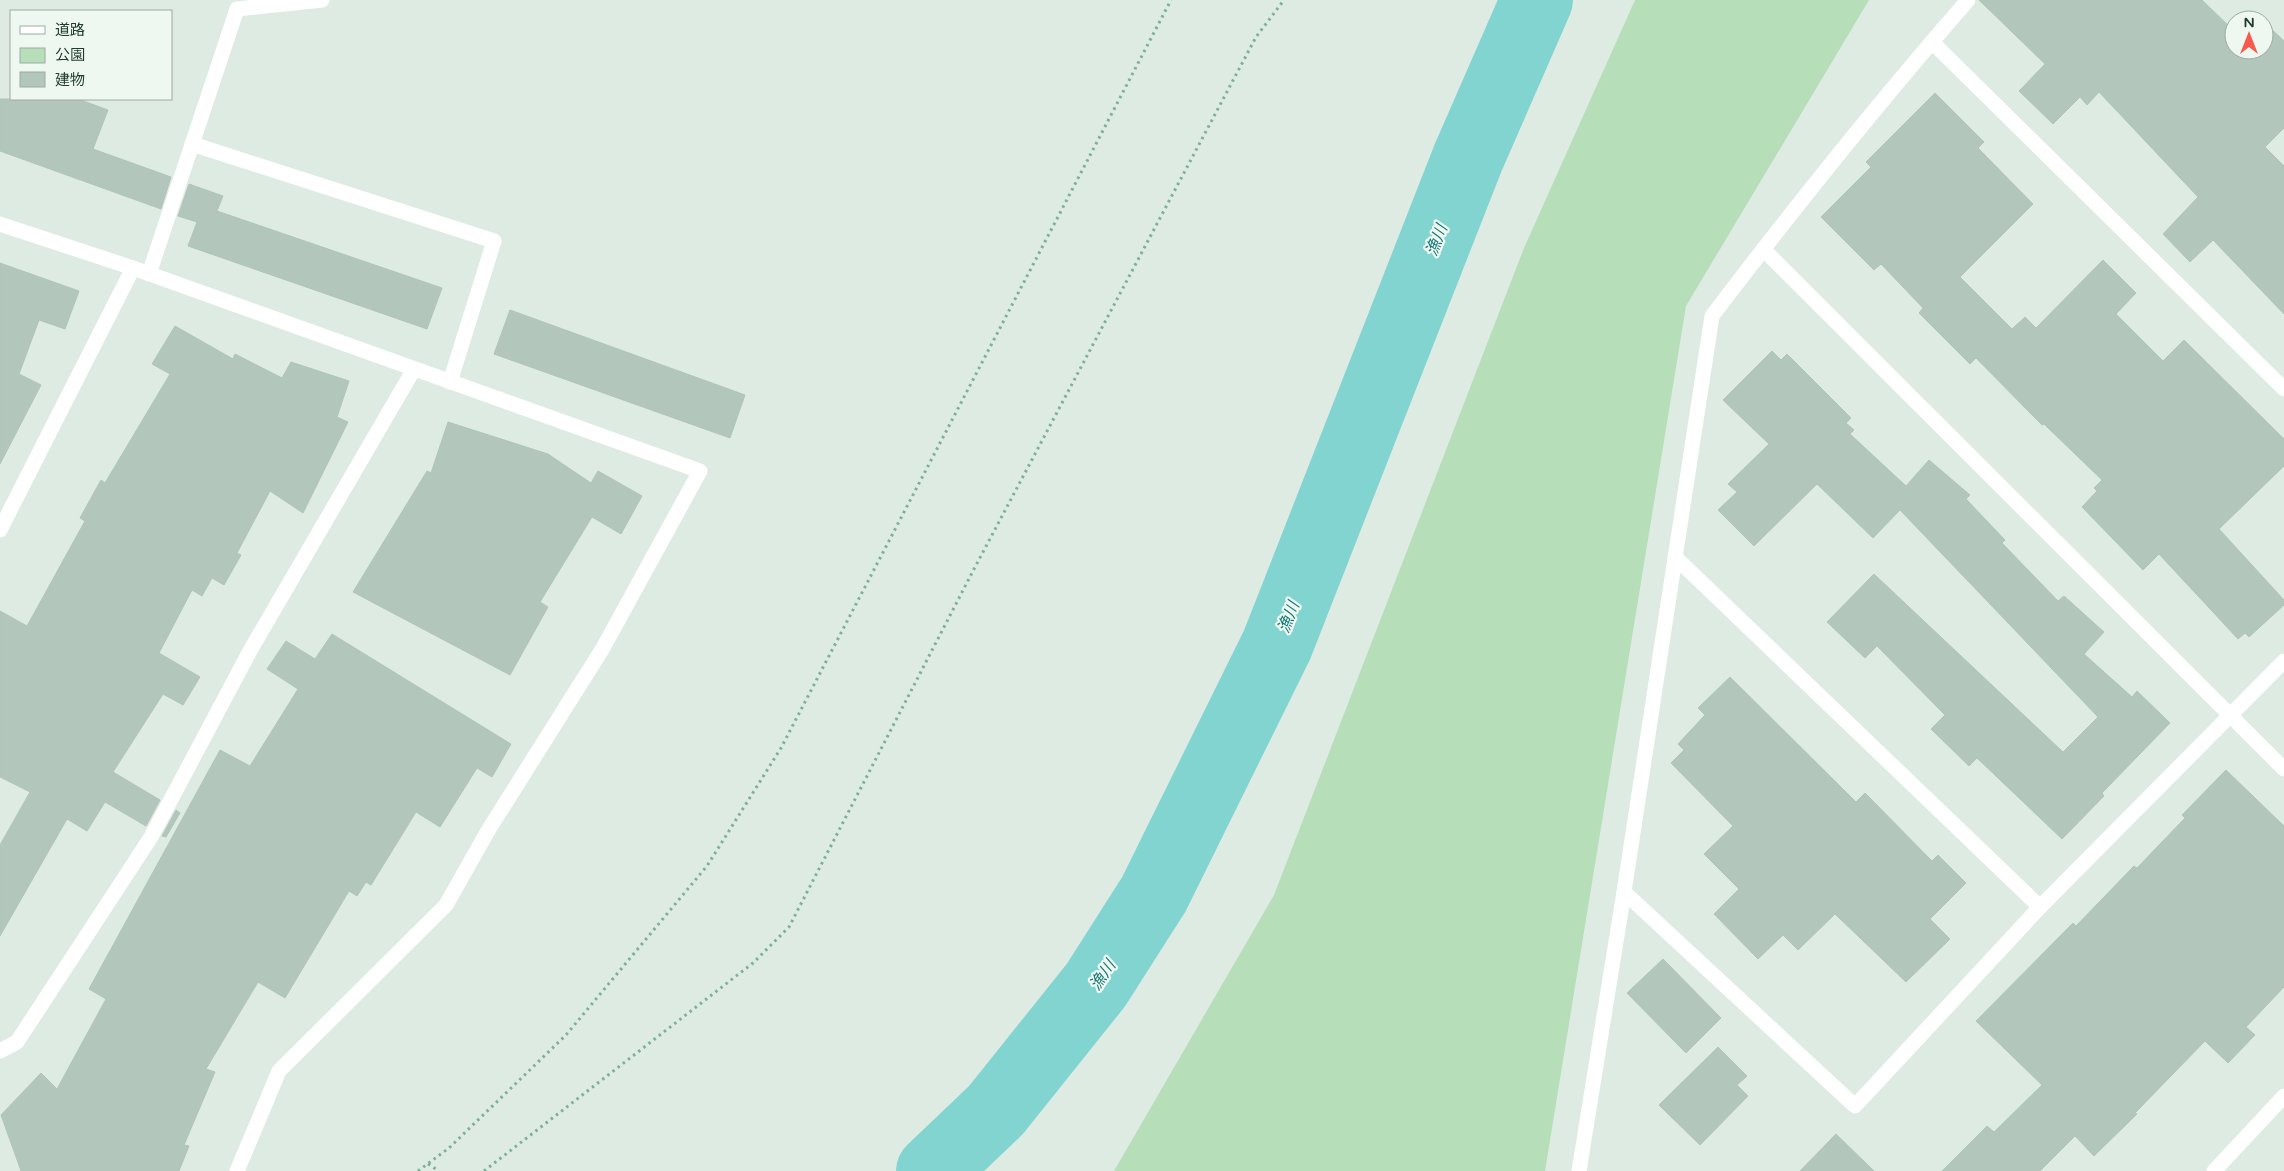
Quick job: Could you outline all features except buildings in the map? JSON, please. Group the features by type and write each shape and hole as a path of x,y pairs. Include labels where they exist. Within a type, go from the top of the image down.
{"street":[{"path":"149,274 237,9 322,0"},
{"path":"1579,1171 1624,892 1712,316 1763,249 1968,0"},
{"path":"1932,42 2284,389"},
{"path":"192,144 494,241 450,382"},
{"path":"0,224 133,268 700,471 603,648 489,829 446,905 278,1070 237,1171"},
{"path":"1763,249 2284,769"},
{"path":"0,530 133,268"},
{"path":"0,1051 18,1042 151,837 251,649 414,369"},
{"path":"1675,557 2040,907"},
{"path":"1624,892 1855,1106 2040,907 2284,661"},
{"path":"2214,1171 2284,1096"}],"path":[{"path":"418,1171 449,1148 566,1035 707,866 781,748 1171,0"},
{"path":"484,1171 753,963 789,927 974,569 1256,37 1284,0"},
{"path":"428,1164 439,1171"}],"green space":[{"path":"1635,0 1869,0 1686,306 1545,1171 1114,1171 1274,895 1524,248"}],"waterway":[{"name":"漁川","path":"932,1171 996,1110 1096,985 1154,894 1277,645 1468,158 1537,0"}]}
